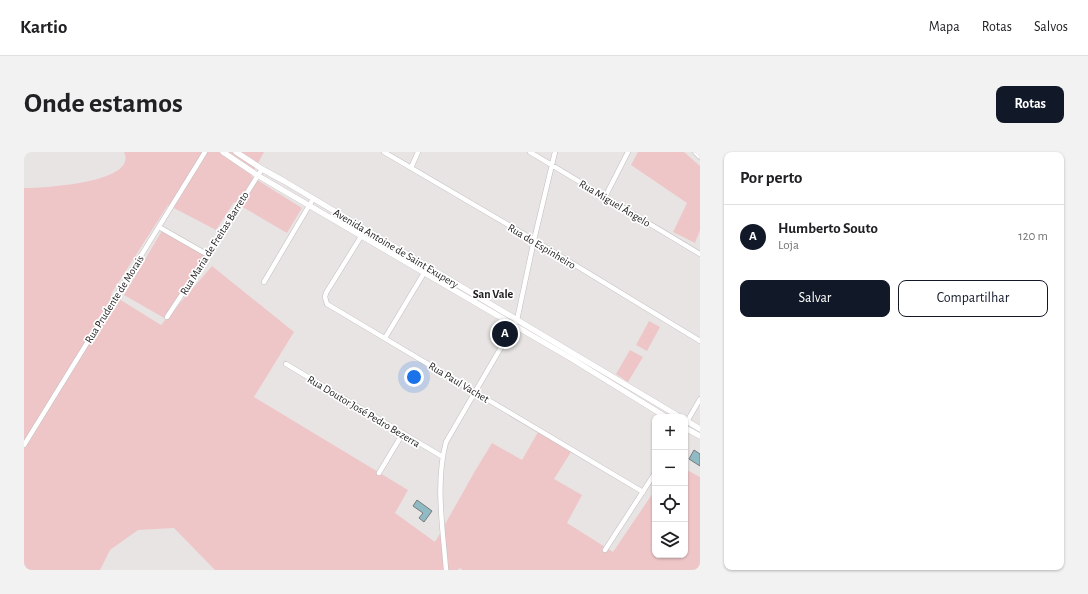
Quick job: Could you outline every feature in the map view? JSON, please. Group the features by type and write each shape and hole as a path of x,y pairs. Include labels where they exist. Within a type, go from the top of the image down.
{"street":[{"name":"Rua Prudente de Morais","path":"24,445 204,152"},
{"name":"Avenida Antoine de Saint Exupery","path":"223,152 257,175 424,272 516,323"},
{"name":"Avenida Antoine de Saint Exupery","path":"236,152 609,379 662,414"},
{"name":"Rua do Espinheiro","path":"384,152 534,240 700,341"},
{"path":"411,168 418,152"},
{"name":"Rua Miguel Ángelo","path":"530,152 700,254"},
{"path":"446,570 441,515 441,484 443,457 446,442 516,323 534,240 556,152"},
{"path":"605,198 628,152"},
{"path":"695,152 700,157"},
{"name":"Rua Maria de Freitas Barreto","path":"167,317 262,169"},
{"path":"264,282 313,199"},
{"path":"158,227 208,254"},
{"name":"Rua Paul Vachet","path":"365,230 326,293 325,301 330,307 475,391 643,492"},
{"path":"385,338 424,272"},
{"name":"Rua Doutor José Pedro Bezerra","path":"286,364 443,457"},
{"name":"Avenida Antoine de Saint Exupery","path":"609,379 674,414"},
{"path":"688,420 700,399"},
{"path":"688,424 700,429"},
{"path":"688,425 700,436"},
{"path":"379,473 403,433"},
{"path":"605,550 652,478"}],"shaded area":[{"path":"124,152 264,152 251,176 302,208 287,233 234,202 216,230 168,205 111,294 161,325 166,319 124,295 163,229 205,253 167,318 212,266 294,332 254,397 408,490 395,513 435,542 492,443 522,460 538,432 571,452 554,479 582,495 567,523 613,552 652,494 652,558 688,558 688,471 700,477 700,570 463,570 459,568 458,570 215,570 174,528 138,530 110,550 100,570 24,570 24,188 49,187 86,182 117,171 125,162"},
{"path":"638,152 684,152 700,166 700,230 695,243 673,232 687,203 631,165"},
{"path":"649,321 660,327 647,351 636,345"},
{"path":"630,350 643,357 628,382 616,374"}],"building":[{"path":"694,450 700,454 700,466 689,459"},
{"path":"417,500 432,511 424,522 419,518 423,513 413,506"}],"place":[{"name":"Humberto Souto","path":"505,334"}],"district":[{"name":"San Vale","path":"493,294"}]}
